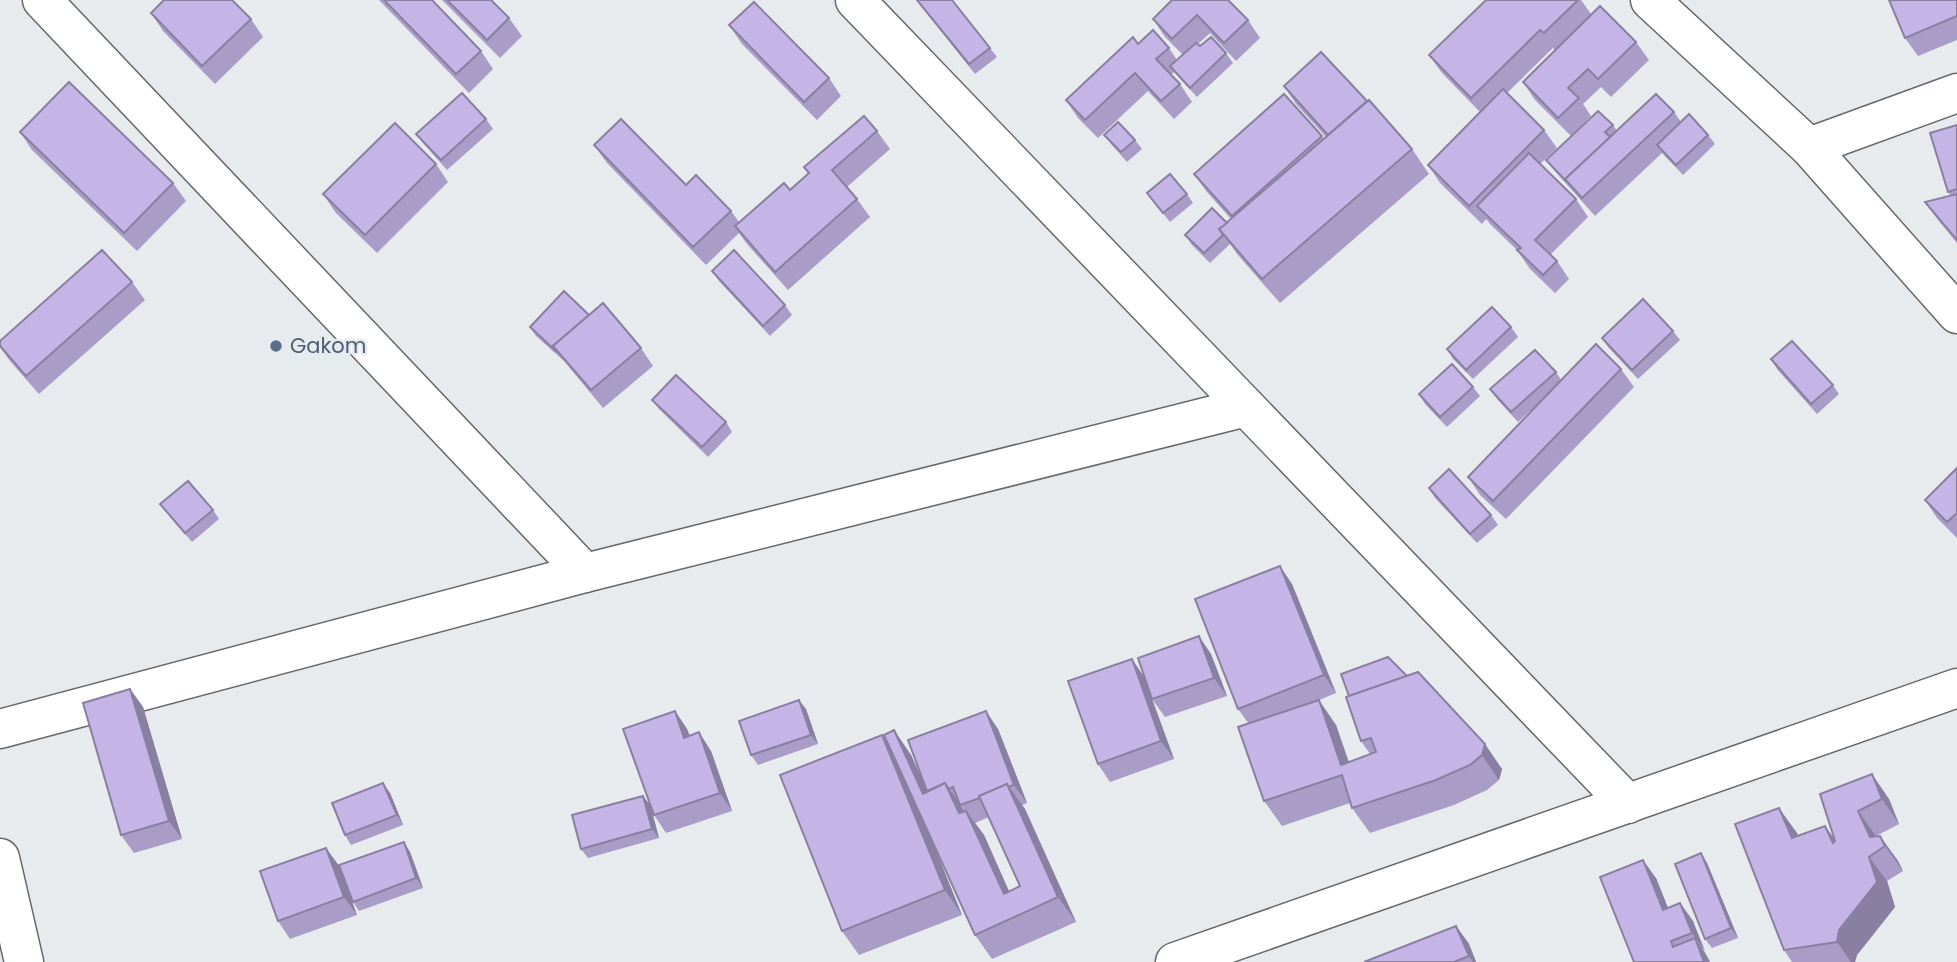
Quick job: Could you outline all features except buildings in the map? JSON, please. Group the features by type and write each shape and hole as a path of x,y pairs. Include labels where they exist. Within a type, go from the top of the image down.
{"street":[{"path":"42,0 585,573"},
{"path":"855,0 1628,804"},
{"path":"1650,0 1809,147 1957,314"},
{"path":"1809,147 1957,93"},
{"path":"0,729 585,573 1246,407"},
{"path":"1175,962 1957,688"},
{"path":"0,858 24,962"}],"place":[{"name":"Gakom","path":"276,346"}]}
